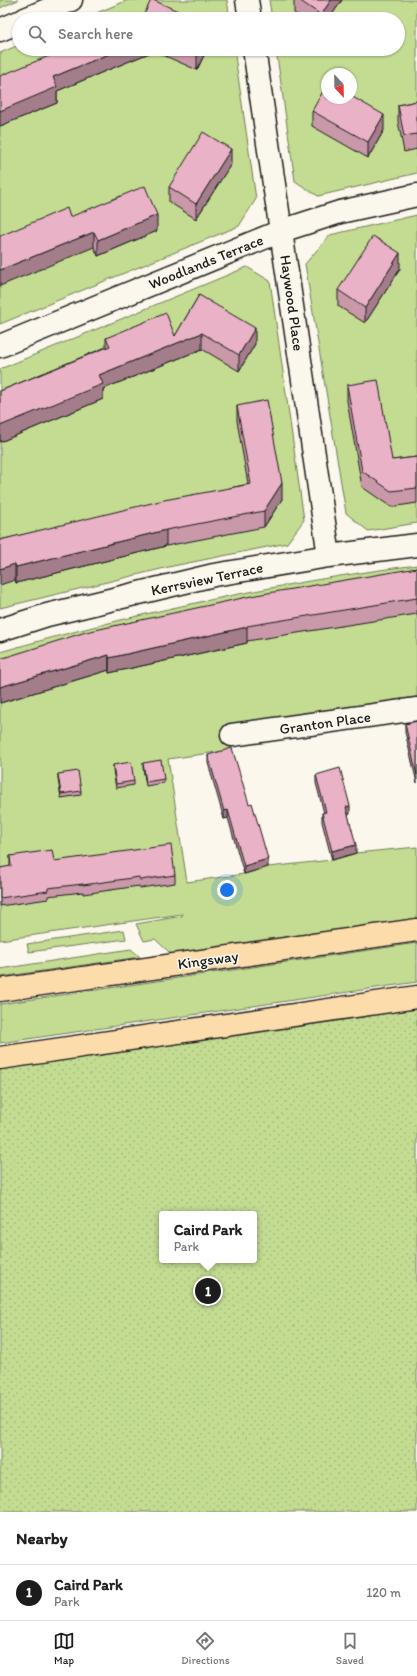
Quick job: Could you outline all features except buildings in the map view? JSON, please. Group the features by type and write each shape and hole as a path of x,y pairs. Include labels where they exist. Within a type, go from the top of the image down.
{"highway":[{"name":"Kingsway","path":"0,990 417,930"},
{"path":"0,1058 417,997"}],"street":[{"path":"43,12 71,0"},
{"path":"247,0 249,12"},
{"path":"0,30 12,25"},
{"name":"Haywood Place","path":"255,56 329,556"},
{"name":"Woodlands Terrace","path":"0,346 281,231 340,212 417,194"},
{"name":"Kerrsview Terrace","path":"0,630 48,615 214,575 329,556 417,545"},
{"name":"Granton Place","path":"232,735 417,709"}],"green space":[{"path":"0,0 18,0 0,8"},
{"path":"128,0 227,0 229,12 99,12"},
{"path":"269,0 417,0 417,173 318,196 295,181 277,56 405,56 405,12 271,12"},
{"path":"12,48 12,56 235,56 256,199 239,226 0,324 0,53"},
{"path":"417,215 417,523 368,531 346,513 305,264 330,235"},
{"path":"247,267 270,281 304,520 287,543 173,566 0,608 0,369"},
{"path":"417,565 417,697 227,725 231,750 168,759 187,882 244,874 268,867 332,860 356,853 417,847 417,918 171,954 155,939 144,941 136,924 182,916 182,914 0,940 0,652 103,624 259,590 364,572"},
{"path":"124,930 126,939 29,952 27,944"},
{"path":"417,943 417,982 0,1043 0,1004"},
{"path":"131,949 140,957 0,977 0,969"},
{"path":"417,1009 417,1512 0,1512 0,1069"}],"place":[{"name":"Caird Park","path":"208,1291"}]}
